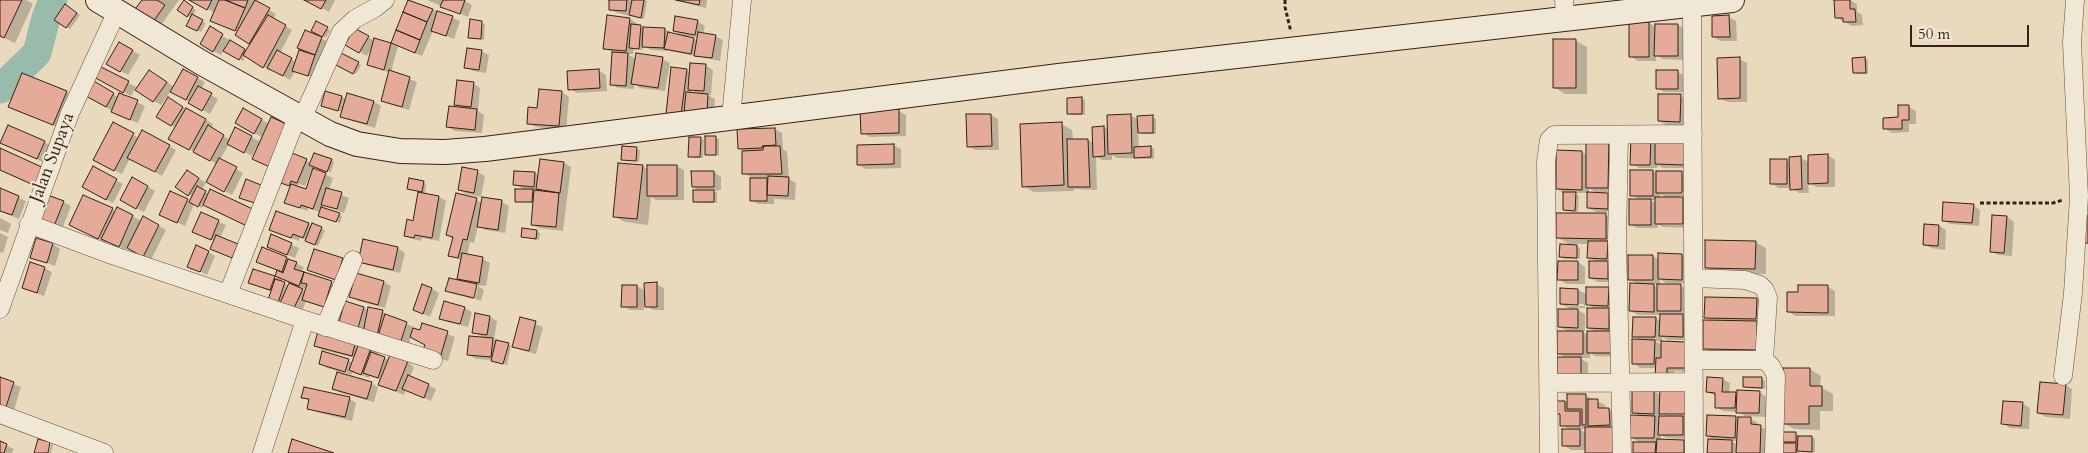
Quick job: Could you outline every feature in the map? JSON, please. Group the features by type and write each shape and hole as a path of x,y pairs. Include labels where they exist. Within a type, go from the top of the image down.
{"main road":[{"path":"108,6 202,63 330,134 357,144 400,151 445,152 485,149 1059,76 1293,50 1565,9 1692,5 1732,0"}],"street":[{"path":"228,294 299,118 341,32 355,19 385,0"},
{"path":"731,118 742,0"},
{"path":"2063,376 2073,293 2079,197 2072,42 2075,0"},
{"path":"1692,5 1694,453"},
{"name":"Jalan Supaya","path":"0,309 108,6"},
{"path":"1549,453 1547,147 1554,135 1692,134"},
{"path":"1618,135 1617,241 1622,453"},
{"path":"29,224 112,255 325,327 433,360"},
{"path":"325,327 353,260"},
{"path":"1694,278 1745,280 1760,285 1765,290 1768,298 1764,360"},
{"path":"262,453 305,320"},
{"path":"1694,360 1764,360 1771,366 1776,376 1774,453"},
{"path":"1548,383 1694,382"},
{"path":"0,414 104,453"}],"path":[{"path":"1286,0 1285,7 1290,23 1293,50"},
{"path":"1980,203 2053,203 2079,197"}],"building":[{"path":"0,0 22,0 4,38 0,36"},
{"path":"142,0 157,0 165,5 153,22 135,9"},
{"path":"184,0 193,7 187,17 177,10"},
{"path":"189,0 212,0 207,10"},
{"path":"219,0 225,0 245,8 235,31 210,21"},
{"path":"225,0 248,0 245,8"},
{"path":"255,0 270,8 249,44 235,35"},
{"path":"304,0 326,0 321,9"},
{"path":"408,0 433,9 427,22 403,12"},
{"path":"443,0 465,0 460,14 440,7"},
{"path":"609,0 627,0 626,11 609,10"},
{"path":"632,0 644,0 641,18 629,15"},
{"path":"676,0 700,0 699,5"},
{"path":"1834,0 1850,0 1850,9 1855,9 1856,22 1843,22 1843,18 1835,18"},
{"path":"65,4 77,13 66,28 54,20"},
{"path":"437,11 453,16 446,36 431,31"},
{"path":"403,12 427,22 420,40 396,30"},
{"path":"192,14 203,20 197,31 186,26"},
{"path":"268,15 286,25 263,68 243,55"},
{"path":"607,15 630,18 626,51 603,49"},
{"path":"1729,15 1730,37 1712,37 1712,16"},
{"path":"675,16 698,20 695,35 673,31"},
{"path":"470,19 482,21 481,39 468,38"},
{"path":"316,21 328,27 322,37 311,31"},
{"path":"1629,22 1649,22 1649,57 1629,57"},
{"path":"631,24 641,25 639,49 629,48"},
{"path":"1655,24 1678,24 1678,56 1654,56"},
{"path":"210,26 223,34 213,52 200,44"},
{"path":"643,27 665,28 664,48 642,47"},
{"path":"354,28 369,36 359,53 345,45"},
{"path":"305,30 322,37 315,55 297,48"},
{"path":"396,30 420,40 415,53 391,43"},
{"path":"668,32 694,38 691,54 664,49"},
{"path":"698,32 716,35 712,58 694,56"},
{"path":"374,38 391,43 384,70 367,65"},
{"path":"1553,39 1576,39 1576,88 1553,88"},
{"path":"230,40 245,49 239,60 223,51"},
{"path":"119,42 133,50 120,72 106,64"},
{"path":"467,48 482,50 479,70 464,68"},
{"path":"277,50 292,58 283,76 267,68"},
{"path":"299,50 315,55 308,76 292,71"},
{"path":"339,52 359,62 353,74 334,64"},
{"path":"612,52 628,53 626,86 610,85"},
{"path":"636,53 663,57 658,88 631,84"},
{"path":"1740,57 1740,98 1718,99 1717,58"},
{"path":"1865,57 1866,73 1853,73 1852,58"},
{"path":"690,63 706,64 704,91 688,90"},
{"path":"97,65 129,81 123,93 92,76"},
{"path":"671,67 687,69 681,115 666,114"},
{"path":"183,69 198,77 186,100 170,92"},
{"path":"599,69 600,88 568,90 567,71"},
{"path":"149,70 167,82 153,102 135,90"},
{"path":"389,70 410,77 402,107 381,101"},
{"path":"1656,70 1678,70 1678,89 1656,89"},
{"path":"22,73 67,91 53,125 8,107"},
{"path":"92,80 114,93 106,107 84,95"},
{"path":"457,80 474,82 471,107 454,105"},
{"path":"198,86 212,93 202,111 188,103"},
{"path":"539,89 562,91 559,126 527,124 528,107 537,108"},
{"path":"325,91 342,96 338,111 321,106"},
{"path":"686,92 708,94 707,114 684,113"},
{"path":"119,93 138,100 130,120 111,112"},
{"path":"347,93 374,101 367,124 340,117"},
{"path":"1658,94 1681,94 1680,122 1658,121"},
{"path":"168,97 183,107 171,126 156,117"},
{"path":"1082,97 1082,114 1067,114 1067,98"},
{"path":"1898,105 1909,105 1909,120 1902,120 1902,129 1883,129 1883,118 1898,117"},
{"path":"449,106 477,109 475,130 446,127"},
{"path":"186,108 206,119 189,150 168,139"},
{"path":"243,108 262,119 254,134 235,123"},
{"path":"899,109 899,133 861,134 860,110"},
{"path":"966,114 991,114 992,146 967,147"},
{"path":"1131,114 1132,153 1108,154 1107,115"},
{"path":"1153,115 1153,133 1138,133 1137,116"},
{"path":"271,117 291,126 272,168 252,159"},
{"path":"113,122 134,133 114,171 93,160"},
{"path":"1062,122 1064,185 1022,187 1020,124"},
{"path":"8,125 45,141 37,159 0,143"},
{"path":"208,125 224,135 210,161 193,152"},
{"path":"1104,126 1105,156 1093,157 1092,127"},
{"path":"235,127 252,136 244,153 227,144"},
{"path":"775,128 776,145 762,146 762,148 738,149 737,129"},
{"path":"142,130 170,145 155,172 127,158"},
{"path":"705,136 716,136 716,155 705,155"},
{"path":"689,137 701,137 700,157 688,157"},
{"path":"1655,137 1685,137 1684,165 1655,164"},
{"path":"1586,138 1609,138 1608,188 1586,188"},
{"path":"1631,138 1651,138 1650,165 1630,165"},
{"path":"1067,139 1088,139 1090,187 1068,187"},
{"path":"894,144 894,164 857,165 857,145"},
{"path":"622,146 637,147 636,161 621,160"},
{"path":"764,146 780,146 782,174 742,174 742,151 763,150"},
{"path":"1151,146 1151,157 1134,158 1134,147"},
{"path":"0,148 46,169 38,187 0,170"},
{"path":"1556,150 1582,151 1582,190 1556,189"},
{"path":"292,153 307,159 297,183 291,181 289,186 281,183"},
{"path":"314,153 332,159 327,172 309,165"},
{"path":"1828,154 1828,183 1808,184 1808,155"},
{"path":"1801,156 1802,189 1790,190 1789,157"},
{"path":"219,158 237,167 224,192 206,182"},
{"path":"540,159 564,162 560,193 536,189"},
{"path":"1770,159 1787,159 1787,184 1770,184"},
{"path":"618,163 643,165 637,219 613,217"},
{"path":"647,165 677,165 677,196 647,196"},
{"path":"93,166 117,179 106,200 82,187"},
{"path":"462,167 478,170 474,193 458,190"},
{"path":"313,168 326,173 313,209 301,205 300,208 284,203 291,184 306,189"},
{"path":"187,170 199,178 188,196 175,187"},
{"path":"1630,170 1653,170 1653,196 1630,196"},
{"path":"514,171 535,172 534,187 513,185"},
{"path":"691,171 714,171 714,187 692,187"},
{"path":"1656,171 1682,171 1682,193 1656,193"},
{"path":"768,176 789,177 788,196 767,195"},
{"path":"132,177 148,186 136,209 120,200"},
{"path":"409,178 424,181 422,192 407,189"},
{"path":"750,178 767,178 767,201 750,201"},
{"path":"246,179 261,185 255,203 239,198"},
{"path":"197,186 206,191 198,207 189,202"},
{"path":"0,188 19,196 12,215 0,211"},
{"path":"326,188 342,192 337,209 321,205"},
{"path":"210,189 257,211 249,227 203,205"},
{"path":"515,189 533,189 532,202 515,202"},
{"path":"534,190 559,193 556,227 531,225"},
{"path":"693,190 714,190 714,202 693,202"},
{"path":"170,191 188,199 177,223 159,215"},
{"path":"418,192 439,196 432,238 415,235 414,238 404,236 407,219 413,221"},
{"path":"1563,192 1576,192 1575,211 1563,210"},
{"path":"1587,192 1608,193 1608,209 1587,208"},
{"path":"42,193 64,201 54,226 33,218"},
{"path":"456,193 477,198 467,240 463,239 458,258 448,256 453,237 446,235"},
{"path":"83,195 113,208 98,239 69,225"},
{"path":"482,197 502,200 498,230 477,227"},
{"path":"1655,197 1683,197 1683,224 1655,224"},
{"path":"1629,199 1651,199 1651,225 1629,225"},
{"path":"1943,202 1974,204 1972,223 1942,221"},
{"path":"117,207 133,215 119,247 101,239"},
{"path":"321,207 340,213 336,222 318,216"},
{"path":"276,211 309,223 303,238 293,234 291,238 269,230"},
{"path":"201,212 219,220 211,240 192,232"},
{"path":"1556,213 1606,213 1606,239 1556,238"},
{"path":"1992,215 2007,216 2004,253 1990,252"},
{"path":"2083,215 2088,216 2088,243 2081,243"},
{"path":"143,216 159,225 143,257 127,248"},
{"path":"312,223 322,227 315,245 305,241"},
{"path":"1924,224 1939,225 1938,246 1923,245"},
{"path":"522,228 537,230 536,239 521,237"},
{"path":"271,234 292,243 287,255 267,247"},
{"path":"216,235 238,244 232,258 210,249"},
{"path":"36,238 53,243 47,263 30,258"},
{"path":"363,239 398,247 393,270 358,262"},
{"path":"1705,240 1756,241 1755,269 1705,268"},
{"path":"1588,241 1608,241 1607,259 1587,258"},
{"path":"1560,244 1577,245 1577,258 1559,257"},
{"path":"196,245 209,251 200,272 187,267"},
{"path":"262,247 287,257 282,272 256,262"},
{"path":"314,249 343,258 336,280 307,270"},
{"path":"462,253 483,257 479,283 457,279"},
{"path":"1658,253 1682,254 1682,280 1658,279"},
{"path":"1628,255 1653,255 1653,280 1628,280"},
{"path":"288,259 297,262 294,269 304,272 299,286 275,276 277,270 283,273"},
{"path":"1558,261 1578,261 1578,280 1557,280"},
{"path":"1589,261 1608,261 1608,279 1589,278"},
{"path":"30,262 45,267 37,293 22,288"},
{"path":"253,269 275,276 270,290 248,283"},
{"path":"304,272 332,281 324,307 302,300 307,284 301,283"},
{"path":"356,273 384,281 378,305 349,297"},
{"path":"449,278 477,284 474,298 445,291"},
{"path":"275,279 285,282 277,306 267,303"},
{"path":"657,282 657,307 645,307 644,283"},
{"path":"289,283 303,289 293,310 280,303"},
{"path":"1630,283 1654,284 1654,312 1629,311"},
{"path":"422,284 432,288 423,314 413,310"},
{"path":"1657,284 1681,284 1681,311 1657,311"},
{"path":"622,285 637,285 637,307 621,307"},
{"path":"1798,285 1828,285 1828,313 1787,312 1787,292 1798,292"},
{"path":"1586,287 1609,287 1608,306 1586,305"},
{"path":"1560,288 1578,289 1578,305 1560,304"},
{"path":"1705,297 1757,298 1756,319 1704,318"},
{"path":"345,301 364,307 358,328 339,322"},
{"path":"444,301 465,307 460,324 439,319"},
{"path":"368,307 383,310 377,336 363,333"},
{"path":"1587,308 1609,308 1609,329 1587,328"},
{"path":"1558,309 1578,309 1578,328 1558,327"},
{"path":"475,313 490,316 487,335 472,333"},
{"path":"385,314 407,322 400,344 378,336"},
{"path":"1660,314 1683,314 1683,337 1659,336"},
{"path":"520,317 536,321 529,351 512,347"},
{"path":"1633,317 1656,317 1655,337 1632,337"},
{"path":"1703,320 1757,321 1757,350 1703,349"},
{"path":"422,323 448,331 440,358 422,352 425,345 410,337 413,328 420,330"},
{"path":"318,331 356,340 352,356 314,346"},
{"path":"1557,331 1583,331 1583,354 1557,354"},
{"path":"1587,331 1613,331 1613,353 1587,353"},
{"path":"469,336 493,338 491,357 467,355"},
{"path":"1632,339 1655,340 1654,364 1632,364"},
{"path":"496,340 509,343 503,364 491,361"},
{"path":"1661,341 1686,342 1685,368 1667,368 1667,378 1655,378 1656,358 1661,358"},
{"path":"359,343 371,348 361,375 349,370"},
{"path":"322,351 349,359 345,372 319,364"},
{"path":"371,352 385,357 378,378 363,373"},
{"path":"390,355 408,361 396,391 378,385"},
{"path":"1557,357 1581,357 1581,375 1557,375"},
{"path":"1783,368 1810,368 1810,386 1822,386 1822,406 1809,406 1809,424 1782,424"},
{"path":"337,372 372,382 367,399 332,389"},
{"path":"408,375 429,384 424,398 402,389"},
{"path":"0,377 14,382 6,407 0,405"},
{"path":"1707,377 1723,378 1722,392 1736,392 1735,408 1715,408 1715,393 1706,392"},
{"path":"1743,377 1762,377 1762,388 1743,387"},
{"path":"2040,382 2066,384 2063,415 2037,413"},
{"path":"304,387 350,397 345,417 307,409 309,399 301,398"},
{"path":"1660,389 1687,389 1686,414 1659,414"},
{"path":"1632,390 1654,390 1654,414 1632,413"},
{"path":"1737,390 1760,391 1759,413 1736,413"},
{"path":"1567,394 1586,394 1586,425 1582,425 1582,409 1567,409"},
{"path":"1588,399 1598,399 1598,408 1609,408 1610,425 1588,426"},
{"path":"1557,401 1565,401 1565,411 1580,411 1580,426 1560,426 1560,414 1557,414"},
{"path":"2003,401 2023,402 2021,426 2001,424"},
{"path":"1630,415 1655,416 1654,438 1630,438"},
{"path":"1707,415 1736,416 1735,438 1706,436"},
{"path":"1659,416 1683,416 1683,435 1658,435"},
{"path":"1738,417 1751,417 1751,424 1761,425 1760,453 1736,453"},
{"path":"1585,427 1615,427 1615,453 1585,453"},
{"path":"1562,429 1580,429 1580,446 1562,446"},
{"path":"1777,432 1796,432 1796,442 1777,442"},
{"path":"1798,436 1812,436 1812,452 1797,451"},
{"path":"38,439 50,442 48,453 34,453"},
{"path":"292,439 334,453 288,453"},
{"path":"1657,439 1684,440 1684,453 1656,453"},
{"path":"1708,439 1732,440 1732,453 1707,453"},
{"path":"0,441 7,444 4,453 0,453"},
{"path":"1633,442 1656,442 1655,453 1633,453"},
{"path":"1781,443 1796,443 1796,453 1781,453"}],"waterway":[{"path":"0,89 37,53 53,0"}]}
